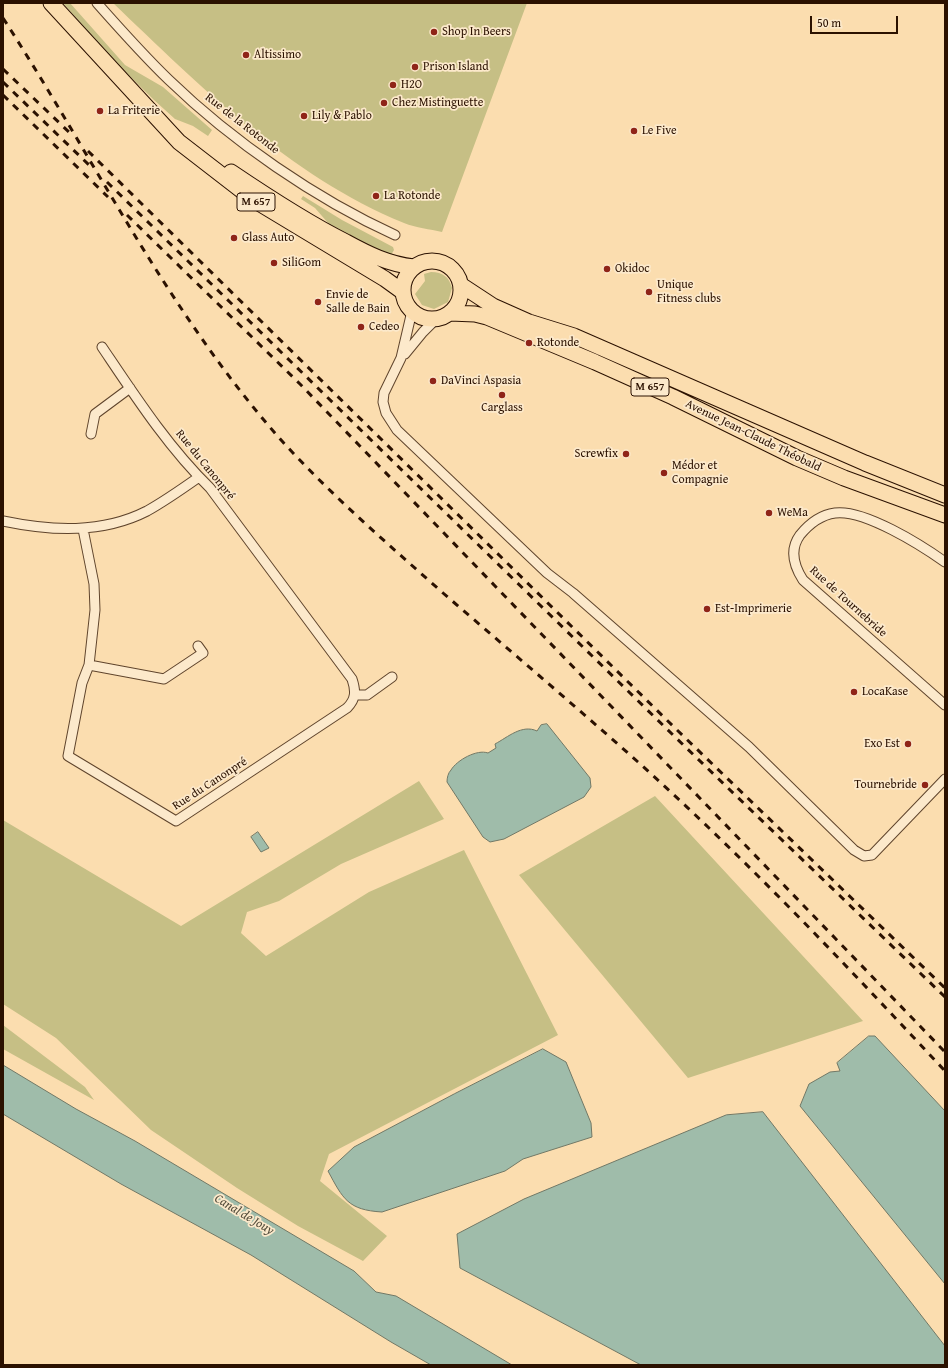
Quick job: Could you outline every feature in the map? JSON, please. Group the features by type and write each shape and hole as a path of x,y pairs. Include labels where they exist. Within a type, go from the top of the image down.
{"main road":[{"name":"M 657","path":"51,3 179,142 228,182 254,200 385,279 403,292"},
{"name":"M 657","path":"128,87 225,168 276,202 327,233 379,259 393,264 414,267"},
{"path":"431,261 444,263 455,272 461,285 461,295 457,305 450,313 436,319 423,318 412,311 405,303 403,292 404,283 408,274 414,267 422,263 431,261"},
{"name":"Avenue Jean-Claude Théobald","path":"461,285 493,306 529,322 574,336 720,401 945,495"},
{"name":"Avenue Jean-Claude Théobald","path":"450,313 475,314 487,317 595,362 680,400 797,458 844,478 945,515"},
{"path":"844,478 945,526"}],"street":[{"name":"Rue de la Rotonde","path":"97,3 170,81 226,128 326,200 395,235"},
{"path":"402,358 412,311"},
{"path":"436,319 417,338 402,358 384,393 383,402 386,413 397,430 406,440 547,573 573,593 749,747 854,850 864,856 872,855 880,848 897,828 945,779"},
{"name":"Rue du Canonpré","path":"83,529 94,584 95,610 88,665 82,683 68,756 176,821 353,702 355,695 352,680 210,488 187,466 130,388 102,346"},
{"path":"91,434 94,414 130,388"},
{"path":"3,521 46,528 83,529 127,519 146,511 199,477"},
{"name":"Rue de Tournebride","path":"945,562 886,526 859,516 836,513 821,517 807,526 796,541 793,552 795,568 803,580 945,705"},
{"path":"88,665 164,679 203,653 198,646"},
{"path":"355,695 367,695 392,677"}],"shaded area":[{"path":"63,3 70,3 125,65 163,87 212,130 208,136 193,126 175,119 154,100 109,56"},
{"path":"113,3 527,3 442,232 409,225 362,203 322,180 284,155 213,97"},
{"path":"303,196 342,220 393,247 394,250 391,255 335,231 315,208 301,199"},
{"path":"431,272 439,273 445,276 452,288 448,302 434,309 422,305 415,294 425,281 424,274"},
{"path":"419,781 444,819 341,864 279,901 247,912 241,933 266,956 369,892 464,850 558,1035 329,1154 320,1181 387,1236 363,1261 298,1226 237,1188 151,1130 56,1038 3,1004 3,820 181,926"},
{"path":"655,796 863,1021 688,1078 519,875"},
{"path":"3,1025 85,1087 94,1100 3,1049"}],"water":[{"path":"547,724 590,778 591,787 584,797 504,839 490,842 483,837 447,782 447,777 454,766 462,759 473,754 483,752 488,753 496,748 495,744 515,732 526,729 537,731 541,725"},
{"path":"258,832 269,848 261,852 251,837"},
{"path":"869,1036 875,1036 945,1111 945,1284 800,1106 809,1084 830,1072 840,1071 837,1063"},
{"path":"543,1049 566,1062 591,1123 592,1137 523,1159 505,1171 382,1212 361,1209 354,1206 338,1189 328,1171 354,1147"},
{"name":"Canal de Jouy","path":"3,1065 76,1109 135,1141 354,1271 376,1292 396,1296 512,1365 431,1365 391,1342 251,1255 121,1184 3,1114"},
{"path":"763,1112 945,1346 945,1365 641,1365 460,1268 457,1234 524,1199 726,1115"}],"railway":[{"path":"3,18 168,289 241,392 282,441 340,500 381,538 638,762 718,836 795,913 945,1071"},
{"path":"3,69 71,134"},
{"path":"3,82 89,165"},
{"path":"3,95 108,197"},
{"path":"88,151 676,729 945,988"},
{"path":"107,182 673,735 945,997"},
{"path":"127,215 300,384 945,1052"}],"place":[{"name":"Shop In Beers","path":"434,32"},
{"name":"Altissimo","path":"246,55"},
{"name":"Prison Island","path":"415,67"},
{"name":"H2O","path":"393,85"},
{"name":"Chez Mistinguette","path":"384,103"},
{"name":"La Friterie","path":"100,111"},
{"name":"Lily & Pablo","path":"304,116"},
{"name":"Le Five","path":"634,131"},
{"name":"La Rotonde","path":"376,196"},
{"name":"Glass Auto","path":"234,238"},
{"name":"SiliGom","path":"274,263"},
{"name":"Okidoc","path":"607,269"},
{"name":"Unique Fitness clubs","path":"649,292"},
{"name":"Envie de Salle de Bain","path":"318,302"},
{"name":"Cedeo","path":"361,327"},
{"name":"Rotonde","path":"529,343"},
{"name":"DaVinci Aspasia","path":"433,381"},
{"name":"Carglass","path":"502,395"},
{"name":"Screwfix","path":"626,454"},
{"name":"Médor et Compagnie","path":"664,473"},
{"name":"WeMa","path":"769,513"},
{"name":"Est-Imprimerie","path":"707,609"},
{"name":"LocaKase","path":"854,692"},
{"name":"Exo Est","path":"908,744"},
{"name":"Tournebride","path":"925,785"}]}
